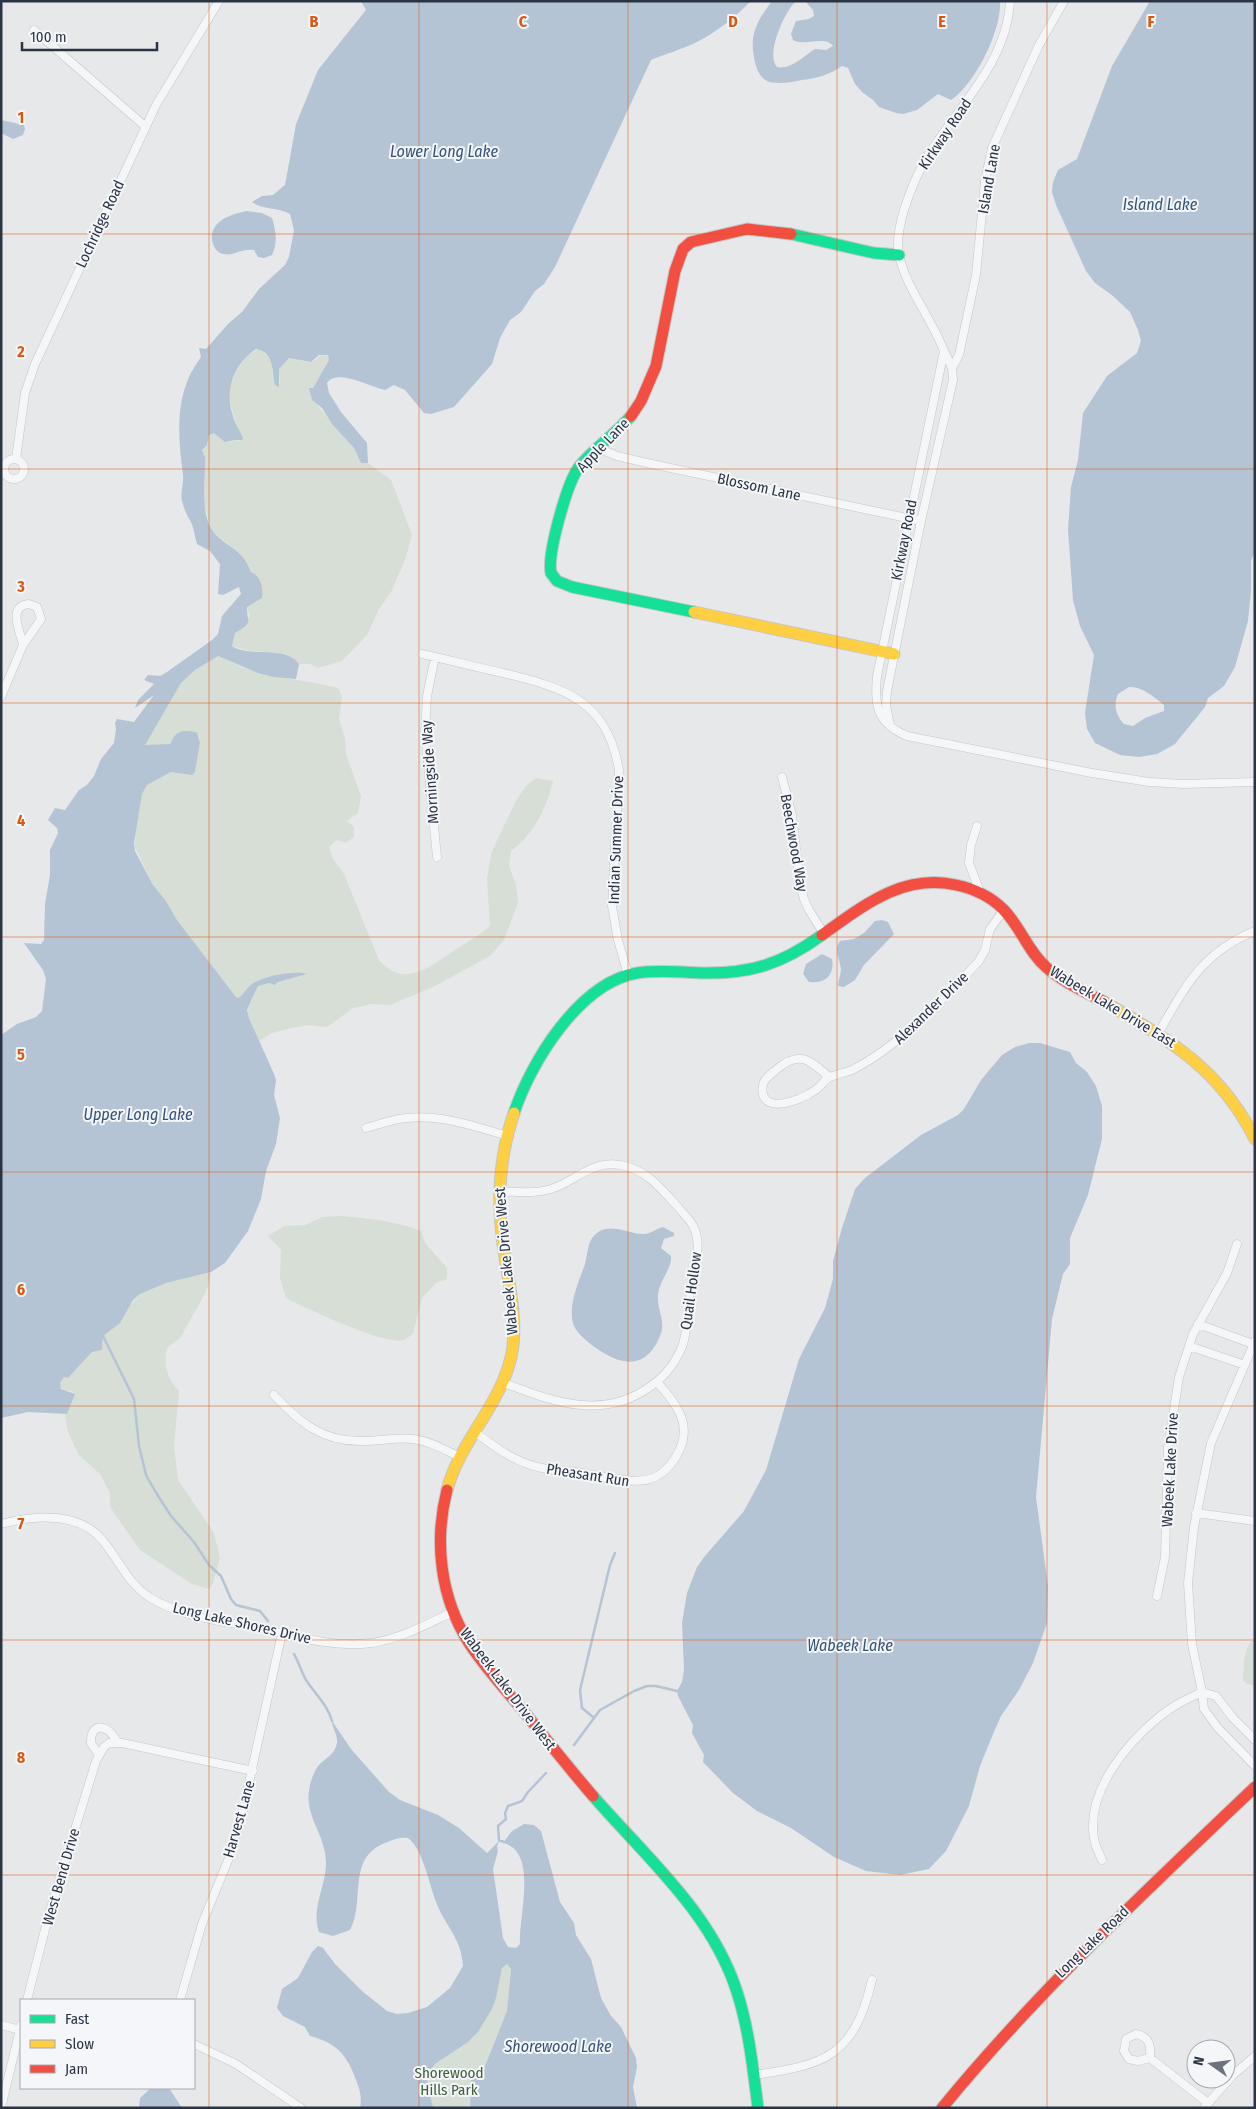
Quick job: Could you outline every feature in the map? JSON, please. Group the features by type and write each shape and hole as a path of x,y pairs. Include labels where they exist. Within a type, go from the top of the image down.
{"street":[{"name":"Lochridge Road","path":"16,459 24,399 35,364 166,85 219,1"},
{"name":"Kirkway Road","path":"890,726 880,716 876,705 877,676 888,652 921,521 953,380 952,368 904,270 899,255 899,231 912,187 927,158 969,98 991,62 1006,27 1010,1"},
{"name":"Island Lane","path":"952,368 959,355 976,275 986,181 992,148 1039,45 1064,1"},
{"path":"34,30 146,127"},
{"name":"Apple Lane","path":"888,652 572,587 556,581 550,574 550,569 570,487 579,467 631,416 648,388 654,370 679,257 687,244 734,231 757,229 824,240 874,253 899,255"},
{"name":"Kirkway Road","path":"890,726 886,705 888,652 908,518 944,352"},
{"name":"Blossom Lane","path":"598,448 617,456 647,463 921,521"},
{"path":"1,697 23,645 41,619 37,607 29,604 21,606 16,613 16,622 23,645"},
{"name":"Indian Summer Drive","path":"422,654 543,683 562,690 588,708 608,734 615,751 620,781 612,906 618,940 628,975"},
{"name":"Morningside Way","path":"435,657 427,696 425,733 437,857"},
{"path":"890,726 898,732 913,737 1101,774 1183,784 1255,782"},
{"name":"Beechwood Way","path":"782,777 792,815 800,884 804,899 824,934"},
{"path":"977,826 971,845 969,863 980,892"},
{"name":"Wabeek Lake Drive East","path":"628,975 652,972 748,971 761,968 788,957 884,894 909,883 942,881 955,883 980,892 1004,910 1019,928 1033,953 1052,972 1187,1053 1217,1081 1236,1105 1255,1138"},
{"name":"Alexander Drive","path":"829,1077 808,1060 796,1058 790,1060 767,1077 762,1089 767,1100 779,1104 787,1102 808,1094 819,1088 829,1077 853,1069 880,1053 918,1022 979,961 985,950 990,929 1004,910"},
{"path":"1158,1034 1183,989 1206,960 1232,942 1255,932"},
{"name":"Wabeek Lake Drive West","path":"628,975 599,988 583,1000 568,1017 528,1077 516,1102 506,1135 498,1191 500,1221 514,1316 512,1346 504,1382 496,1401 460,1457 445,1497 440,1532 440,1563 453,1612 478,1654 561,1760 678,1890 712,1936 724,1958 736,1988 745,2024 758,2108"},
{"path":"366,1128 400,1119 423,1117 453,1121 506,1135"},
{"name":"Quail Hollow","path":"498,1191 542,1191 568,1182 592,1167 600,1165 617,1165 634,1169 651,1179 691,1223 695,1229 697,1249 686,1332 675,1361 657,1382 627,1400 597,1406 555,1400 504,1382"},
{"name":"Wabeek Lake Drive","path":"1157,1596 1166,1557 1167,1467 1171,1423 1179,1377 1198,1324 1227,1273 1237,1244"},
{"path":"1198,1324 1254,1342 1211,1443 1196,1513 1191,1547 1188,1600 1194,1658 1204,1709 1210,1719 1255,1766"},
{"path":"1189,1346 1245,1365"},
{"name":"Pheasant Run","path":"475,1432 505,1453 534,1466 621,1481 643,1482 657,1476 668,1468 678,1453 683,1437 682,1417 677,1407 657,1382"},
{"path":"274,1395 300,1422 331,1437 362,1441 414,1439 433,1444 460,1457"},
{"path":"1196,1513 1255,1521"},
{"name":"Long Lake Shores Drive","path":"1,1524 40,1518 59,1518 79,1523 90,1529 104,1542 135,1586 158,1602 183,1612 332,1643 371,1643 414,1630 453,1612"},
{"name":"Harvest Lane","path":"180,1999 202,1924 236,1837 253,1771 282,1633"},
{"path":"1102,1860 1094,1838 1094,1814 1101,1792 1112,1770 1136,1739 1159,1717 1184,1700 1202,1692 1216,1696 1233,1718 1255,1740"},
{"path":"117,1742 107,1728 103,1727 92,1733 91,1743 99,1755 109,1743 117,1742 253,1771"},
{"name":"West Bend Drive","path":"27,1999 52,1906 99,1755"},
{"name":"Long Lake Road","path":"942,2108 985,2054 1045,1989 1255,1787"},
{"path":"754,2075 808,2066 835,2051 848,2037 861,2018 872,1980"},
{"path":"1,2025 20,2029"},
{"path":"2,2108 20,2033"},
{"path":"195,2044 236,2064 301,2108"},
{"path":"1150,2058 1206,2105 1233,2075 1255,2056"}],"green space":[{"path":"259,349 271,359 273,375 280,385 279,369 289,358 311,362 321,355 330,356 313,388 318,406 354,448 361,463 368,463 391,480 412,535 405,560 391,592 379,609 367,635 342,661 318,668 310,664 299,664 273,653 250,651 232,646 234,635 250,616 247,607 262,598 263,591 240,553 217,536 211,529 204,502 205,457 202,450 207,445 209,435 212,432 228,442 240,441 230,402 231,385 234,375 243,361"},
{"path":"218,656 261,673 338,688 342,696 339,719 345,738 346,754 361,796 358,813 347,821 354,827 354,837 346,843 337,840 329,847 333,859 344,874 379,960 389,969 399,973 419,972 429,967 490,926 487,878 492,851 516,801 526,786 536,778 553,781 543,811 533,829 511,851 509,866 516,885 518,903 504,940 490,956 433,987 390,1005 372,1004 353,1008 327,1027 308,1025 291,1028 272,1033 259,1041 247,1012 258,986 269,983 275,985 281,981 307,974 287,974 265,978 248,987 240,997 236,997 177,920 166,901 153,885 135,847 136,825 142,794 147,785 195,762 200,739 199,736 176,735 170,744 146,746 145,743 181,683 195,670"},
{"path":"341,1216 391,1222 421,1231 425,1243 447,1268 447,1279 437,1282 422,1298 413,1333 404,1340 394,1340 364,1332 286,1298 280,1278 281,1250 268,1236 284,1226 305,1225 322,1217"},
{"path":"211,1272 209,1284 202,1299 180,1338 167,1348 166,1360 169,1376 179,1391 174,1446 178,1480 214,1533 220,1558 213,1583 209,1589 192,1584 140,1550 110,1507 110,1493 100,1474 79,1455 68,1432 65,1415 68,1412 74,1392 64,1390 59,1385 64,1377 68,1378 92,1352 102,1350 103,1336 140,1294 166,1283"},
{"path":"1255,1640 1255,1686 1247,1684 1243,1680 1247,1648"},
{"name":"Shorewood Hills Park","path":"505,1964 508,1964 511,1969 507,2011 483,2071 477,2078 471,2079 470,2108 433,2108 426,2075 435,2064 473,2038 479,2030 492,2005 502,1968"}],"water":[{"path":"361,1 751,1 725,24 703,39 651,60 555,267 521,312 510,320 500,338 492,364 454,407 431,414 424,413 405,390 394,385 385,390 346,378 338,377 332,379 327,383 329,393 341,412 367,443 368,463 361,463 354,448 332,424 322,408 312,400 309,388 313,388 329,360 328,355 319,355 311,362 289,358 279,369 279,387 275,385 271,362 262,351 256,349 248,355 237,370 233,378 230,397 235,422 243,438 242,440 225,442 214,433 209,435 207,445 202,450 205,457 205,509 211,528 217,536 240,554 248,564 251,572 257,576 262,586 262,598 247,607 248,622 235,633 232,646 248,651 276,653 293,658 299,664 296,679 258,673 218,656 195,670 181,683 145,745 170,744 178,733 191,731 197,733 200,742 195,772 192,775 171,772 147,785 142,794 134,843 135,851 153,885 166,901 177,920 236,997 238,998 248,987 264,978 287,973 307,974 278,982 275,985 269,983 258,986 247,1010 276,1080 274,1095 280,1118 276,1144 266,1171 261,1199 248,1231 225,1263 211,1272 166,1283 140,1294 133,1300 120,1323 103,1336 102,1350 92,1352 68,1378 64,1377 60,1383 61,1389 75,1394 67,1414 28,1412 1,1418 1,1035 17,1024 36,1017 42,1011 46,979 43,970 24,943 41,944 44,940 45,904 50,875 50,850 58,833 57,828 48,820 55,808 65,810 79,790 87,785 94,776 101,759 114,743 117,719 134,722 154,695 135,708 138,700 154,684 144,680 148,675 160,676 212,640 218,634 222,616 241,594 239,587 223,595 218,594 220,564 210,551 197,544 192,524 183,504 179,426 182,401 189,377 201,357 199,348 206,349 228,324 242,312 259,289 285,265 289,257 294,230 290,214 281,210 256,205 252,202 262,196 273,195 285,185 296,124 318,70 366,10"},
{"path":"772,1 796,1 782,23 775,43 774,61 777,67 782,67 802,59 815,49 826,50 833,46 825,41 798,42 793,40 791,34 796,21 809,19 814,16 813,10 805,1 1000,1 997,26 992,41 969,82 951,100 938,94 917,110 903,114 879,107 855,84 848,68 842,66 823,76 794,82 775,83 763,78 756,66 753,39 757,24"},
{"name":"Island Lake","path":"1150,1 1255,1 1255,551 1251,561 1248,621 1235,667 1224,686 1208,698 1205,707 1175,744 1157,754 1139,757 1120,755 1095,743 1087,729 1085,713 1094,655 1080,626 1073,600 1068,530 1071,487 1078,460 1083,413 1107,376 1137,353 1141,341 1130,312 1095,283 1086,271 1052,192 1053,182 1058,170 1077,159 1112,66","holes":["1129,687 1143,690 1164,705 1164,711 1145,718 1133,726 1124,724 1121,721 1117,714 1116,698 1118,694"]},
{"path":"1,120 24,125 23,135 13,139 1,133"},
{"path":"247,211 262,213 272,218 276,237 272,255 264,258 258,257 254,250 225,254 220,253 214,247 212,233 218,223 229,216"},
{"path":"882,920 888,922 894,934 864,965 855,980 844,987 838,986 841,969 837,948 840,941 854,939 864,933 875,921"},
{"path":"822,954 832,959 832,970 824,980 809,982 803,974 806,964"},
{"name":"Wabeek Lake","path":"1029,1043 1040,1043 1070,1052 1076,1063 1087,1072 1096,1086 1102,1106 1102,1139 1088,1195 1070,1238 1070,1264 1063,1274 1052,1319 1036,1497 1048,1586 1047,1623 1033,1663 1019,1690 1001,1716 993,1734 980,1766 969,1806 946,1851 929,1869 900,1875 866,1871 834,1857 791,1828 757,1811 733,1793 703,1762 704,1755 692,1733 693,1725 677,1691 682,1682 684,1670 682,1623 687,1593 697,1567 744,1511 766,1470 799,1359 825,1308 833,1279 833,1261 855,1189 865,1178 921,1135 958,1115 964,1109 981,1080 1002,1055 1015,1047"},
{"path":"663,1227 674,1233 674,1236 664,1239 661,1248 671,1256 658,1294 662,1331 654,1348 639,1360 631,1362 612,1358 584,1338 576,1330 573,1323 573,1301 591,1239 602,1230 608,1229 645,1234"},
{"name":"Shorewood Lake","path":"332,1721 351,1749 389,1792 400,1800 438,1815 459,1828 487,1853 500,1840 497,1846 498,1851 493,1869 503,1938 508,1947 516,1948 520,1944 524,1872 521,1859 514,1849 503,1843 512,1831 524,1824 534,1825 541,1831 560,1902 574,1923 576,1935 591,1959 601,1998 611,2016 621,2027 636,2058 637,2067 633,2087 637,2108 470,2108 471,2079 477,2078 483,2071 507,2011 511,1969 507,1964 502,1968 492,2009 478,2032 468,2042 435,2064 426,2075 433,2108 360,2108 361,2097 359,2087 353,2071 340,2051 327,2042 310,2036 305,2027 283,2016 277,2008 282,1989 298,1978 312,1952 318,1946 323,1948 335,1964 362,1991 387,2011 397,2014 408,2013 427,2007 450,1988 463,1966 462,1956 456,1940 439,1910 422,1858 408,1838 399,1838 385,1843 373,1850 365,1859 359,1882 357,1907 350,1930 333,1936 319,1932 317,1907 326,1865 323,1845 310,1810 309,1791 312,1778 318,1766 336,1747 337,1740"},
{"path":"150,2089 170,2089 182,2108 139,2108 140,2098"}],"waterway":[{"path":"103,1336 134,1399 139,1446 146,1475 155,1491 171,1516 194,1542 209,1565 221,1576 231,1599 236,1605 260,1611 268,1621"},
{"path":"593,1717 582,1708 580,1690 610,1565 615,1553"},
{"path":"294,1654 306,1680 324,1705 332,1721"},
{"path":"574,1745 600,1710 634,1691 647,1686 677,1691"},
{"path":"504,1842 499,1840 498,1826 506,1819 505,1813 508,1806 522,1801 546,1773"}],"traffic: fast":[{"path":"791,234 874,253 899,255"},
{"path":"631,416 585,460 574,475 555,535 551,573 557,581 572,587 694,612"},
{"path":"514,1113 532,1071 560,1028 577,1008 596,992 616,980 645,972 719,973 751,969 779,960 822,935"},
{"path":"593,1796 676,1887 694,1911 726,1963 745,2020 758,2108"}],"traffic: slow":[{"path":"694,612 894,654"},
{"path":"1106,1003 1152,1030 1192,1059 1210,1075 1241,1115 1255,1139"},
{"path":"447,1490 462,1453 502,1384 509,1366 513,1346 514,1318 502,1236 500,1189 503,1159 514,1113"}],"traffic: jam":[{"path":"631,416 641,401 656,366 675,271 683,249 691,242 747,229 791,234"},
{"path":"822,935 868,903 901,888 918,884 956,885 976,891 998,904 1015,924 1040,962 1068,983 1106,1003"},
{"path":"447,1490 441,1529 442,1568 446,1588 459,1625 487,1668 593,1796"},
{"path":"942,2108 978,2065 1054,1983 1255,1787"}],"water label":[{"name":"Lower Long Lake","path":"444,151"},
{"name":"Upper Long Lake","path":"138,1114"}]}
